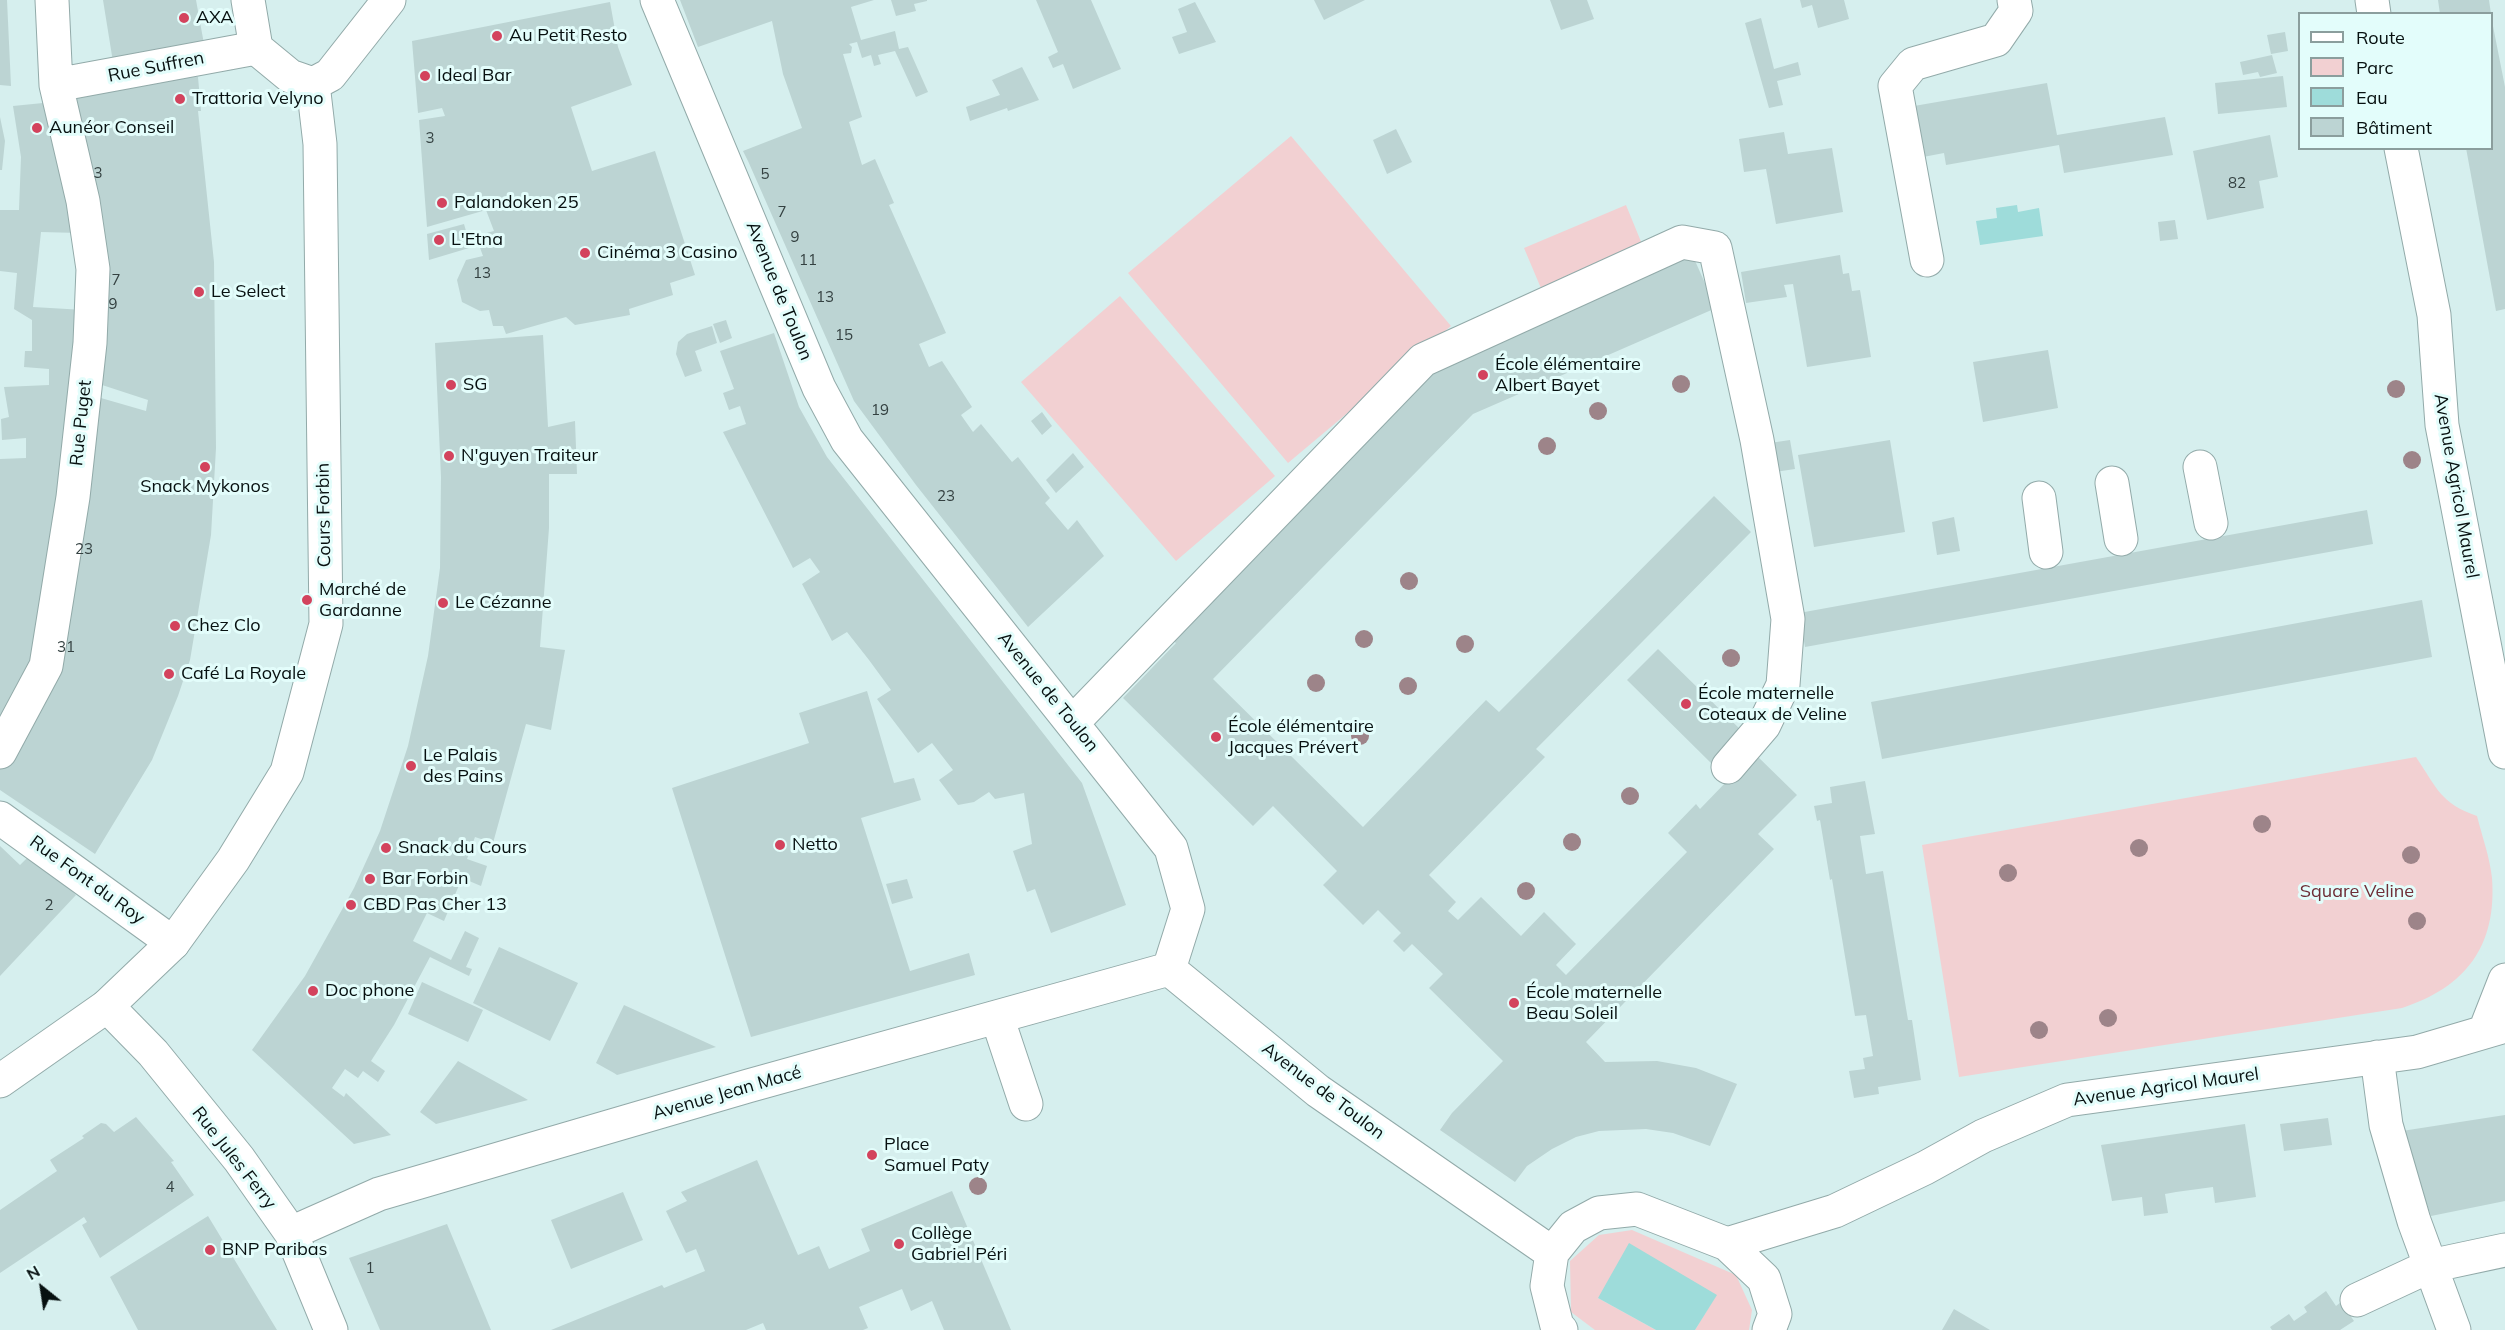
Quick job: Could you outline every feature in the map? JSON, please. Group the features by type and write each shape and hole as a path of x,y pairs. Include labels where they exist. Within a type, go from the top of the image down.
{"street":[{"name":"Rue Puget","path":"0,752 46,666 73,497 90,343 93,270 83,201 56,86 52,0"},
{"path":"248,0 256,48 290,76 313,84 330,75 389,0"},
{"name":"Avenue de Toulon","path":"657,0 819,388 847,440 1171,848 1188,909 1169,969 1318,1091 1552,1253"},
{"path":"1927,261 1895,86 1913,64 1996,40 2016,11 2014,0"},
{"name":"Rue Suffren","path":"56,86 256,48"},
{"name":"Cours Forbin","path":"0,1081 107,1006 173,943 233,860 287,772 326,624 320,144 313,84"},
{"name":"Avenue Agricol Maurel","path":"2401,150 2434,315 2442,425 2505,752"},
{"path":"1073,722 1423,360 1682,242 1715,248 1757,440 1788,620 1783,685 1764,725 1728,767"},
{"path":"2200,467 2211,523"},
{"path":"2112,483 2121,539"},
{"path":"2039,498 2046,552"},
{"name":"Rue Font du Roy","path":"0,818 173,943"},
{"name":"Avenue Jean Macé","path":"291,1233 379,1194 748,1086 1169,969"},
{"name":"Avenue Agricol Maurel","path":"1727,1244 1835,1211 1925,1168 1983,1136 2067,1100 2417,1052 2495,1029 2505,980"},
{"name":"Rue Jules Ferry","path":"107,1006 153,1053 239,1159 291,1233 331,1330"},
{"path":"997,1017 1026,1104"},
{"path":"2377,1057 2386,1125 2430,1266 2454,1330"},
{"path":"1555,1329 1547,1286 1552,1253 1573,1227 1599,1213 1637,1209 1727,1244 1764,1279 1775,1314 1769,1330"},
{"path":"2356,1300 2430,1266 2505,1250"}],"green space":[{"path":"1291,136 1451,326 1288,463 1128,273"},
{"path":"1626,205 1644,249 1543,293 1524,248"},
{"path":"1120,296 1275,476 1176,561 1021,382"},
{"name":"Square Veline","path":"2416,757 2447,800 2477,816 2492,878 2489,924 2483,943 2473,961 2460,976 2444,988 2402,1008 1959,1077 1922,845"},
{"path":"1632,1230 1736,1275 1752,1310 1749,1330 1695,1330 1716,1295 1598,1298 1656,1330 1595,1330 1571,1312 1570,1261 1599,1235"}],"water":[{"path":"2017,205 2018,212 2039,208 2043,236 1980,245 1976,221 1997,218 1996,208"},
{"path":"1629,1243 1717,1295 1695,1330 1656,1330 1598,1298"}],"building":[{"path":"0,0 7,0 11,86 0,85"},
{"path":"103,0 196,0 204,44 113,62"},
{"path":"680,0 874,0 851,7 861,40 895,31 899,49 908,47 928,92 916,97 895,51 878,55 881,64 874,66 871,55 862,58 857,42 849,44 852,47 851,53 843,54 862,117 849,122 862,165 875,159 894,203 889,205 946,333 919,344 929,367 942,361 972,407 961,415 973,432 981,424 1012,462 1018,457 1050,498 1045,503 1068,530 1077,520 1104,556 1028,627 916,485 854,401 743,151 802,128 783,74 772,21 698,47"},
{"path":"891,0 927,1 914,4 916,11 896,16"},
{"path":"1036,0 1091,0 1121,69 1073,89 1063,64 1053,68 1048,57 1058,52"},
{"path":"1314,0 1365,0 1324,20"},
{"path":"1550,0 1587,0 1594,19 1561,30"},
{"path":"1800,0 1844,0 1849,19 1818,28 1812,5 1802,8"},
{"path":"2438,0 2489,0 2491,12 2440,12"},
{"path":"610,2 618,47 632,85 571,107 592,171 655,151 695,275 670,283 673,295 629,309 630,315 575,325 566,317 506,334 503,326 493,326 489,310 480,311 462,302 457,280 466,260 483,256 479,245 429,260 427,234 464,224 468,238 494,231 486,210 427,227 419,120 445,116 442,108 418,113 412,41"},
{"path":"1195,2 1216,42 1179,54 1172,37 1187,32 1178,9"},
{"path":"1761,18 1774,69 1798,62 1801,75 1777,81 1783,105 1769,108 1745,23"},
{"path":"2493,26 2505,87 2505,309 2496,311 2466,150 2493,150"},
{"path":"2285,32 2288,51 2271,54 2267,35"},
{"path":"2272,55 2277,73 2260,77 2258,72 2243,75 2240,62"},
{"path":"1022,67 1039,100 970,121 966,107 1000,95 992,80"},
{"path":"2283,76 2287,107 2218,114 2215,83"},
{"path":"198,77 201,111 198,111 214,262 216,448 211,535 190,660 178,696 152,760 95,854 0,790 0,769 47,683 94,396 146,411 148,400 96,383 106,268 104,226 96,184 90,186 73,93 138,79"},
{"path":"2047,83 2057,135 2165,117 2173,155 2064,173 2059,145 1946,165 1944,153 1923,157 1914,106"},
{"path":"53,102 79,233 41,232 33,307 84,310 36,649 0,733 0,459 26,458 26,438 2,440 1,419 9,417 4,387 49,385 49,369 24,367 25,351 32,351 32,320 14,309 17,273 0,271 0,210 19,210 21,157 13,106"},
{"path":"0,117 5,141 2,170 0,170"},
{"path":"1396,129 1412,162 1387,174 1373,140"},
{"path":"1784,132 1788,154 1832,148 1843,212 1776,224 1766,169 1744,172 1739,139"},
{"path":"2270,135 2278,177 2259,181 2264,208 2207,220 2193,151"},
{"path":"2175,220 2178,239 2160,241 2158,222"},
{"path":"1692,254 1716,308 1473,414 1213,679 1363,827 1486,700 1499,712 1714,496 1751,532 1536,749 1545,757 1429,875 1456,902 1448,911 1458,920 1481,897 1521,936 1544,912 1576,944 1556,965 1566,975 1687,852 1668,833 1696,804 1700,809 1754,753 1797,795 1758,834 1774,849 1586,1042 1605,1062 1657,1061 1696,1068 1737,1084 1710,1146 1673,1133 1646,1129 1599,1131 1576,1137 1552,1149 1527,1166 1515,1182 1440,1130 1452,1113 1503,1061 1429,988 1443,974 1412,944 1404,952 1393,941 1401,933 1378,910 1363,925 1323,885 1337,871 1273,806 1253,826 1123,698 1176,643 1170,638 1427,375"},
{"path":"1840,255 1843,274 1849,273 1852,291 1860,290 1871,357 1807,367 1793,284 1784,285 1787,297 1746,303 1741,272"},
{"path":"726,320 732,338 720,343 713,324"},
{"path":"712,326 717,343 695,351 702,371 685,377 676,354 678,342 687,334"},
{"path":"774,333 799,407 827,457 1082,783 1126,905 1051,933 1035,889 1027,892 1013,851 1032,844 1024,793 995,799 989,792 974,802 958,805 939,780 953,770 932,743 918,753 877,699 891,690 869,660 847,632 832,641 802,584 820,572 810,558 793,568 723,432 746,424 740,406 729,410 723,393 734,389 720,351"},
{"path":"543,335 548,427 575,421 577,474 549,474 549,528 540,647 565,650 551,730 526,724 493,843 475,837 467,859 487,866 481,886 462,878 444,921 427,913 413,941 451,960 465,931 479,938 466,967 472,969 469,976 430,957 394,1025 371,1061 385,1071 378,1082 363,1071 358,1078 345,1069 332,1088 344,1097 346,1093 391,1135 354,1144 252,1050 305,976 354,888 380,831 408,746 428,656 440,568 441,477 435,343"},
{"path":"2048,350 2058,408 1983,422 1973,362"},
{"path":"1042,412 1052,426 1042,435 1031,421"},
{"path":"1790,440 1795,469 1775,472 1770,443"},
{"path":"1890,440 1905,532 1814,547 1798,455"},
{"path":"1073,453 1084,467 1056,493 1046,480"},
{"path":"2367,510 2373,544 1805,647 1799,613"},
{"path":"1954,517 1960,551 1937,555 1932,522"},
{"path":"2422,600 2432,657 1882,759 1871,702"},
{"path":"1658,649 1743,732 1712,764 1627,680"},
{"name":"Netto","path":"867,691 894,783 914,778 921,800 861,818 910,971 969,953 975,975 751,1037 672,788 809,743 799,713"},
{"path":"1865,781 1875,834 1860,836 1866,874 1883,871 1908,1020 1912,1020 1921,1080 1878,1087 1879,1094 1854,1098 1849,1071 1865,1069 1863,1058 1873,1056 1866,1015 1855,1016 1832,879 1830,880 1820,820 1817,821 1814,806 1832,803 1830,787"},
{"path":"0,846 20,865 33,852 76,895 0,976"},
{"path":"907,879 913,898 892,904 886,884"},
{"path":"499,947 578,983 550,1041 473,1003"},
{"path":"422,982 483,1010 468,1042 408,1014"},
{"path":"624,1005 716,1047 617,1075 596,1063"},
{"path":"458,1061 528,1100 436,1124 420,1112"},
{"path":"2505,1115 2505,1201 2431,1216 2402,1131"},
{"path":"136,1117 174,1161 171,1162 194,1195 100,1258 82,1225 87,1222 84,1217 0,1273 0,1210 57,1171 50,1160 84,1138 82,1136 101,1123 106,1124 114,1132"},
{"path":"2328,1118 2332,1145 2284,1151 2280,1124"},
{"path":"2245,1124 2256,1197 2215,1203 2213,1187 2176,1192 2165,1194 2168,1213 2144,1216 2142,1197 2112,1201 2101,1145"},
{"name":"Collège Gabriel Péri","path":"757,1160 798,1255 819,1246 829,1269 870,1251 861,1229 952,1191 1011,1330 944,1330 932,1301 911,1311 902,1289 859,1307 868,1328 863,1330 766,1330 763,1323 746,1330 551,1330 662,1285 664,1288 705,1271 696,1249 686,1253 666,1211 687,1201 681,1192"},
{"path":"623,1192 643,1240 571,1269 551,1220"},
{"path":"208,1216 277,1330 138,1330 110,1277"},
{"path":"447,1224 491,1330 380,1330 349,1258"},
{"path":"2326,1291 2336,1306 2341,1302 2354,1321 2340,1330 2272,1330 2270,1327 2289,1314 2294,1321 2307,1312 2304,1307"},
{"path":"1954,1309 1990,1330 1942,1330"}],"place":[{"name":"AXA","path":"184,18"},
{"name":"Au Petit Resto","path":"497,36"},
{"name":"Ideal Bar","path":"425,76"},
{"name":"Trattoria Velyno","path":"180,99"},
{"name":"Aunéor Conseil","path":"37,128"},
{"name":"Palandoken 25","path":"442,203"},
{"name":"L'Etna","path":"439,240"},
{"name":"Cinéma 3 Casino","path":"585,253"},
{"name":"Le Select","path":"199,292"},
{"name":"École élémentaire Albert Bayet","path":"1483,375"},
{"name":"SG","path":"451,385"},
{"name":"N'guyen Traiteur","path":"449,456"},
{"name":"Snack Mykonos","path":"205,467"},
{"name":"Marché de Gardanne","path":"307,600"},
{"name":"Le Cézanne","path":"443,603"},
{"name":"Chez Clo","path":"175,626"},
{"name":"Café La Royale","path":"169,674"},
{"name":"École maternelle Coteaux de Veline","path":"1686,704"},
{"name":"École élémentaire Jacques Prévert","path":"1216,737"},
{"name":"Le Palais des Pains","path":"411,766"},
{"name":"Netto","path":"780,845"},
{"name":"Snack du Cours","path":"386,848"},
{"name":"Bar Forbin","path":"370,879"},
{"name":"CBD Pas Cher 13","path":"351,905"},
{"name":"Doc phone","path":"313,991"},
{"name":"École maternelle Beau Soleil","path":"1514,1003"},
{"name":"Place Samuel Paty","path":"872,1155"},
{"name":"Collège Gabriel Péri","path":"899,1244"},
{"name":"BNP Paribas","path":"210,1250"}]}
